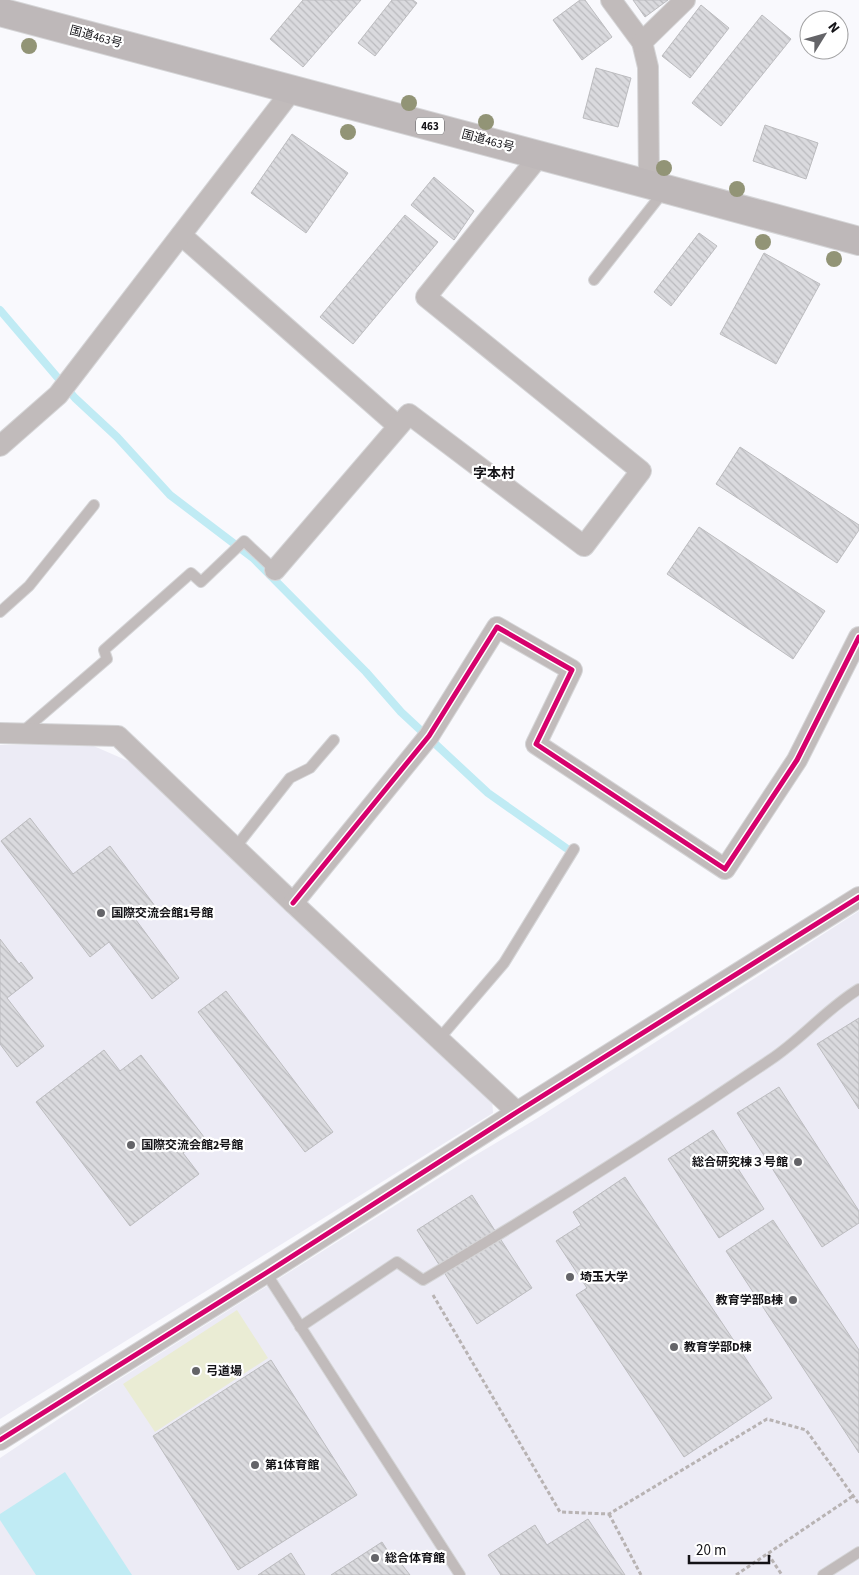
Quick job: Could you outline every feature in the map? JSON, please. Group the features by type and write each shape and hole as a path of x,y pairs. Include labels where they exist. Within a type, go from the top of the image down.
{"highway":[{"name":"国道463号","path":"0,12 859,241"}],"street":[{"path":"611,0 642,42 648,67 658,186"},
{"path":"642,42 686,0"},
{"path":"0,446 58,395 293,89"},
{"path":"275,570 409,414 584,546 641,471 426,297 540,155"},
{"path":"181,235 398,426"},
{"path":"293,903 429,736 497,627 572,670 536,744 725,869 797,760 859,637"},
{"path":"0,734 118,736 293,903 517,1112"},
{"path":"0,1440 266,1274 517,1112 859,897"}],"lane":[{"path":"594,280 658,186"},
{"path":"0,612 29,586 94,505"},
{"path":"20,734 107,659 104,650 191,573 201,582 244,541 275,570"},
{"path":"235,848 290,778 310,768 334,740"},
{"path":"439,1039 504,963 574,849"},
{"path":"300,1327 397,1262 423,1280 535,1213 772,1059 841,1000 859,989"},
{"path":"266,1274 460,1575"},
{"path":"823,1575 859,1552"}],"path":[{"path":"423,1280 560,1512 609,1514 767,1419 806,1430 859,1504"},
{"path":"736,1575 853,1496"},
{"path":"609,1514 641,1575"},
{"path":"768,1554 782,1575"}],"shaded area":[{"path":"89,744 135,764 492,1098 493,1113 0,1419 0,745"},
{"name":"埼玉大学","path":"859,911 859,1575 0,1575 0,1458 99,1392 464,1162 536,1119"}],"green space":[{"name":"弓道場","path":"237,1310 268,1358 155,1432 123,1384"}],"water":[{"path":"65,1472 132,1575 36,1575 0,1520 0,1514"}],"building":[{"path":"303,0 361,0 303,67 270,39"},
{"path":"392,0 413,0 417,3 375,56 358,43"},
{"path":"580,0 585,0 612,37 582,60 553,20"},
{"path":"633,0 668,0 645,17"},
{"path":"701,5 729,28 690,78 662,56"},
{"path":"762,15 791,39 721,126 692,103"},
{"path":"596,68 631,78 618,127 583,118"},
{"path":"765,125 818,143 806,179 753,161"},
{"path":"292,134 348,173 306,233 251,193"},
{"path":"434,177 474,211 454,240 411,205"},
{"path":"405,215 438,242 353,344 320,317"},
{"path":"699,233 717,246 671,306 654,292"},
{"path":"764,253 820,284 776,364 720,334"},
{"path":"740,447 859,525 859,530 837,563 716,484"},
{"path":"699,527 825,611 793,659 667,574"},
{"name":"国際交流会館1号館","path":"30,818 73,874 110,846 155,906 136,920 179,978 152,999 109,942 90,957 1,841"},
{"path":"0,939 19,964 21,962 33,978 7,998 44,1046 17,1067 0,1044"},
{"path":"226,991 333,1132 305,1152 198,1012"},
{"path":"859,1018 859,1109 817,1044"},
{"name":"国際交流会館2号館","path":"104,1050 120,1071 141,1055 204,1137 183,1153 199,1174 130,1226 36,1102"},
{"name":"総合研究棟３号館","path":"779,1087 859,1211 859,1223 822,1247 737,1113"},
{"path":"713,1130 764,1209 719,1238 668,1159"},
{"name":"教育学部D棟","path":"625,1177 772,1398 684,1457 576,1295 587,1288 556,1241 581,1225 573,1212"},
{"path":"472,1195 532,1288 477,1324 417,1230"},
{"name":"教育学部B棟","path":"773,1220 859,1350 859,1453 726,1251"},
{"name":"第1体育館","path":"271,1360 357,1495 238,1570 153,1436"},
{"path":"588,1519 625,1575 501,1575 488,1555 535,1525 547,1545"},
{"name":"総合体育館","path":"382,1542 393,1559 396,1557 410,1575 331,1575"},
{"path":"291,1553 305,1575 258,1575"}],"waterway":[{"path":"0,310 75,398 117,437 170,495 253,558 366,672 401,712 488,793 566,848"}],"cycle path":[{"path":"293,903 429,736 497,627 572,670 536,744 725,869 797,760 859,637"},
{"path":"0,1440 859,897"}],"place":[{"name":"国際交流会館1号館","path":"101,913"},
{"name":"国際交流会館2号館","path":"131,1145"},
{"name":"総合研究棟３号館","path":"798,1162"},
{"name":"埼玉大学","path":"570,1277"},
{"name":"教育学部B棟","path":"793,1300"},
{"name":"教育学部D棟","path":"674,1347"},
{"name":"弓道場","path":"196,1371"},
{"name":"第1体育館","path":"255,1465"},
{"name":"総合体育館","path":"375,1558"}],"district":[{"name":"字本村","path":"494,474"}]}
